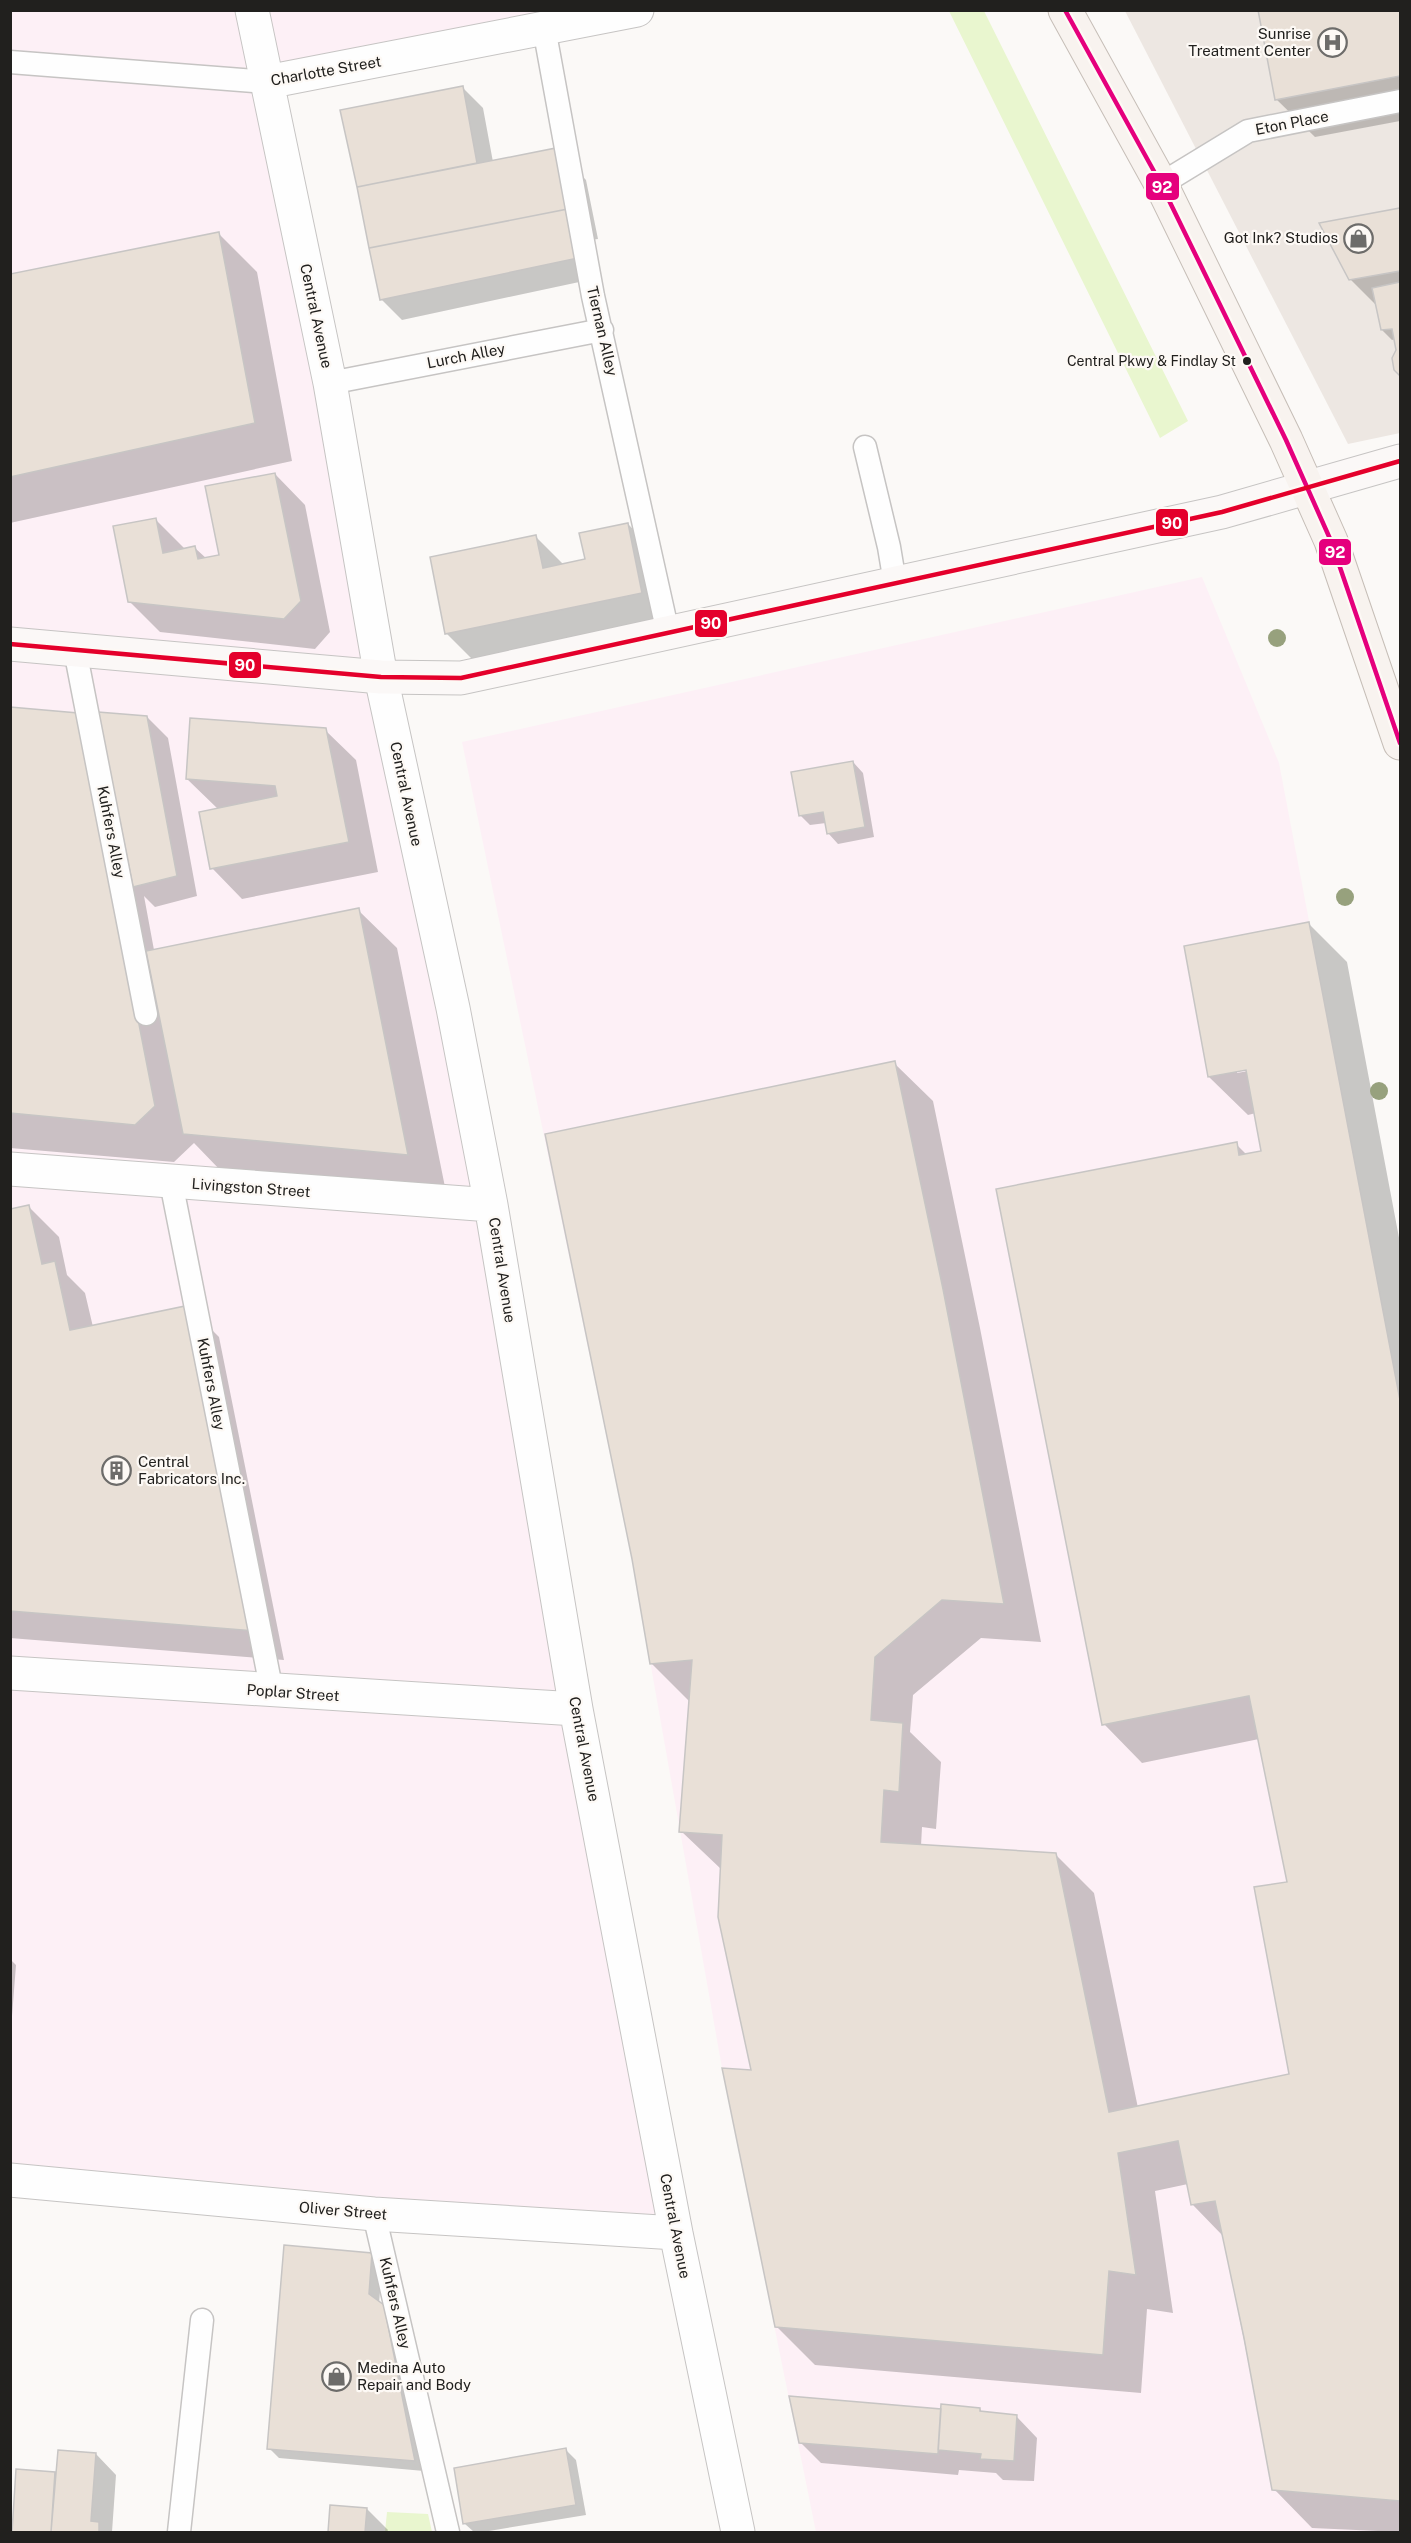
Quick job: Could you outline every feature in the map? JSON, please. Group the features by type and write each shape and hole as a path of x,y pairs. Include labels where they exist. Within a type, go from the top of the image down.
{"main road":[{"path":"1065,10 1161,184 1331,541 1401,743"}],"street":[{"name":"Central Avenue","path":"252,10 330,383 381,677 453,1008 491,1205 576,1709 676,2233 738,2532"},
{"name":"Charlotte Street","path":"267,82 319,74 637,10"},
{"path":"10,644 381,677 461,678 1222,512 1401,461"},
{"name":"Livingston Street","path":"10,1169 491,1205"},
{"name":"Poplar Street","path":"10,1673 272,1692 576,1709"},
{"name":"Oliver Street","path":"10,2180 374,2214 676,2233"}],"lane":[{"name":"Tiernan Alley","path":"544,28 593,296 668,633"},
{"name":"Charlotte Street","path":"10,62 267,82"},
{"name":"Eton Place","path":"1161,184 1248,131 1401,101"},
{"name":"Lurch Alley","path":"330,383 602,330"},
{"path":"865,447 889,547 895,584"},
{"name":"Kuhfers Alley","path":"75,650 146,1014"},
{"name":"Kuhfers Alley","path":"171,1182 272,1692"},
{"name":"Kuhfers Alley","path":"374,2214 448,2532"},
{"path":"179,2532 202,2320"}],"shaded area":[{"path":"10,11 637,11 268,82 676,2233 11,2180"},
{"path":"1125,11 1400,11 1400,433 1348,444"},
{"path":"1202,577 1279,763 1400,1400 1400,2532 816,2532 722,2068 632,1559 462,742"}],"green space":[{"path":"949,11 984,11 1188,421 1160,438"},
{"path":"387,2512 428,2514 432,2532 385,2532"}],"building":[{"name":"Sunrise Treatment Center","path":"1258,10 1400,10 1400,76 1275,100"},
{"path":"463,86 477,163 357,187 340,110"},
{"path":"556,148 568,209 369,248 357,187"},
{"path":"1400,208 1400,271 1349,280 1319,223"},
{"path":"568,209 578,258 380,300 369,248"},
{"path":"219,232 255,423 10,477 10,274"},
{"path":"1400,282 1400,376 1394,370 1392,358 1396,350 1392,329 1381,330 1372,288"},
{"path":"275,473 301,601 284,619 128,602 113,526 156,518 163,553 195,546 198,559 219,555 205,486"},
{"path":"628,523 642,593 445,634 430,557 536,535 543,568 585,559 579,533"},
{"path":"10,707 78,713 155,1106 135,1125 10,1113"},
{"path":"98,712 147,716 177,876 133,887"},
{"path":"190,718 326,728 349,842 210,869 199,812 277,796 275,786 186,779"},
{"path":"853,761 865,827 827,834 823,812 799,816 791,772"},
{"path":"359,908 408,1155 183,1134 146,951"},
{"path":"1309,922 1400,1400 1400,2501 1272,2490 1244,2338 1215,2201 1191,2205 1178,2141 1118,2153 1136,2275 1109,2271 1103,2355 775,2327 722,2068 751,2070 718,1917 722,1835 679,1832 692,1660 650,1664 632,1559 545,1134 895,1061 943,1289 1004,1604 942,1600 875,1657 871,1720 903,1723 899,1792 884,1790 881,1842 1056,1853 1109,2112 1289,2074 1254,1887 1287,1882 1249,1696 1102,1725 996,1189 1237,1142 1239,1155 1261,1151 1246,1070 1208,1077 1184,946"},
{"name":"Central Fabricators Inc.","path":"29,1205 42,1264 55,1261 70,1330 190,1305 255,1631 10,1611 10,1209"},
{"name":"Medina Auto Repair and Body","path":"284,2245 372,2253 369,2294 384,2305 415,2461 267,2449"},
{"path":"789,2396 941,2409 938,2454 799,2443"},
{"path":"941,2404 1017,2415 1014,2461 980,2459 981,2454 938,2450"},
{"path":"566,2448 576,2505 463,2524 454,2468"},
{"path":"58,2450 96,2453 91,2521 99,2522 99,2532 51,2532"},
{"path":"16,2469 55,2472 51,2532 12,2532"},
{"path":"330,2505 367,2508 365,2532 328,2532"}],"transit line":[{"name":"92","path":"1065,10 1161,184 1286,440 1331,541 1400,743"},
{"name":"90","path":"10,644 381,677 461,678 1222,512 1400,461"}],"place":[{"name":"Sunrise Treatment Center","path":"1332,43"},
{"name":"Got Ink? Studios","path":"1359,238"},
{"name":"Central Pkwy & Findlay St","path":"1247,361"},
{"name":"Central Fabricators Inc.","path":"117,1471"},
{"name":"Medina Auto Repair and Body","path":"336,2377"}]}
